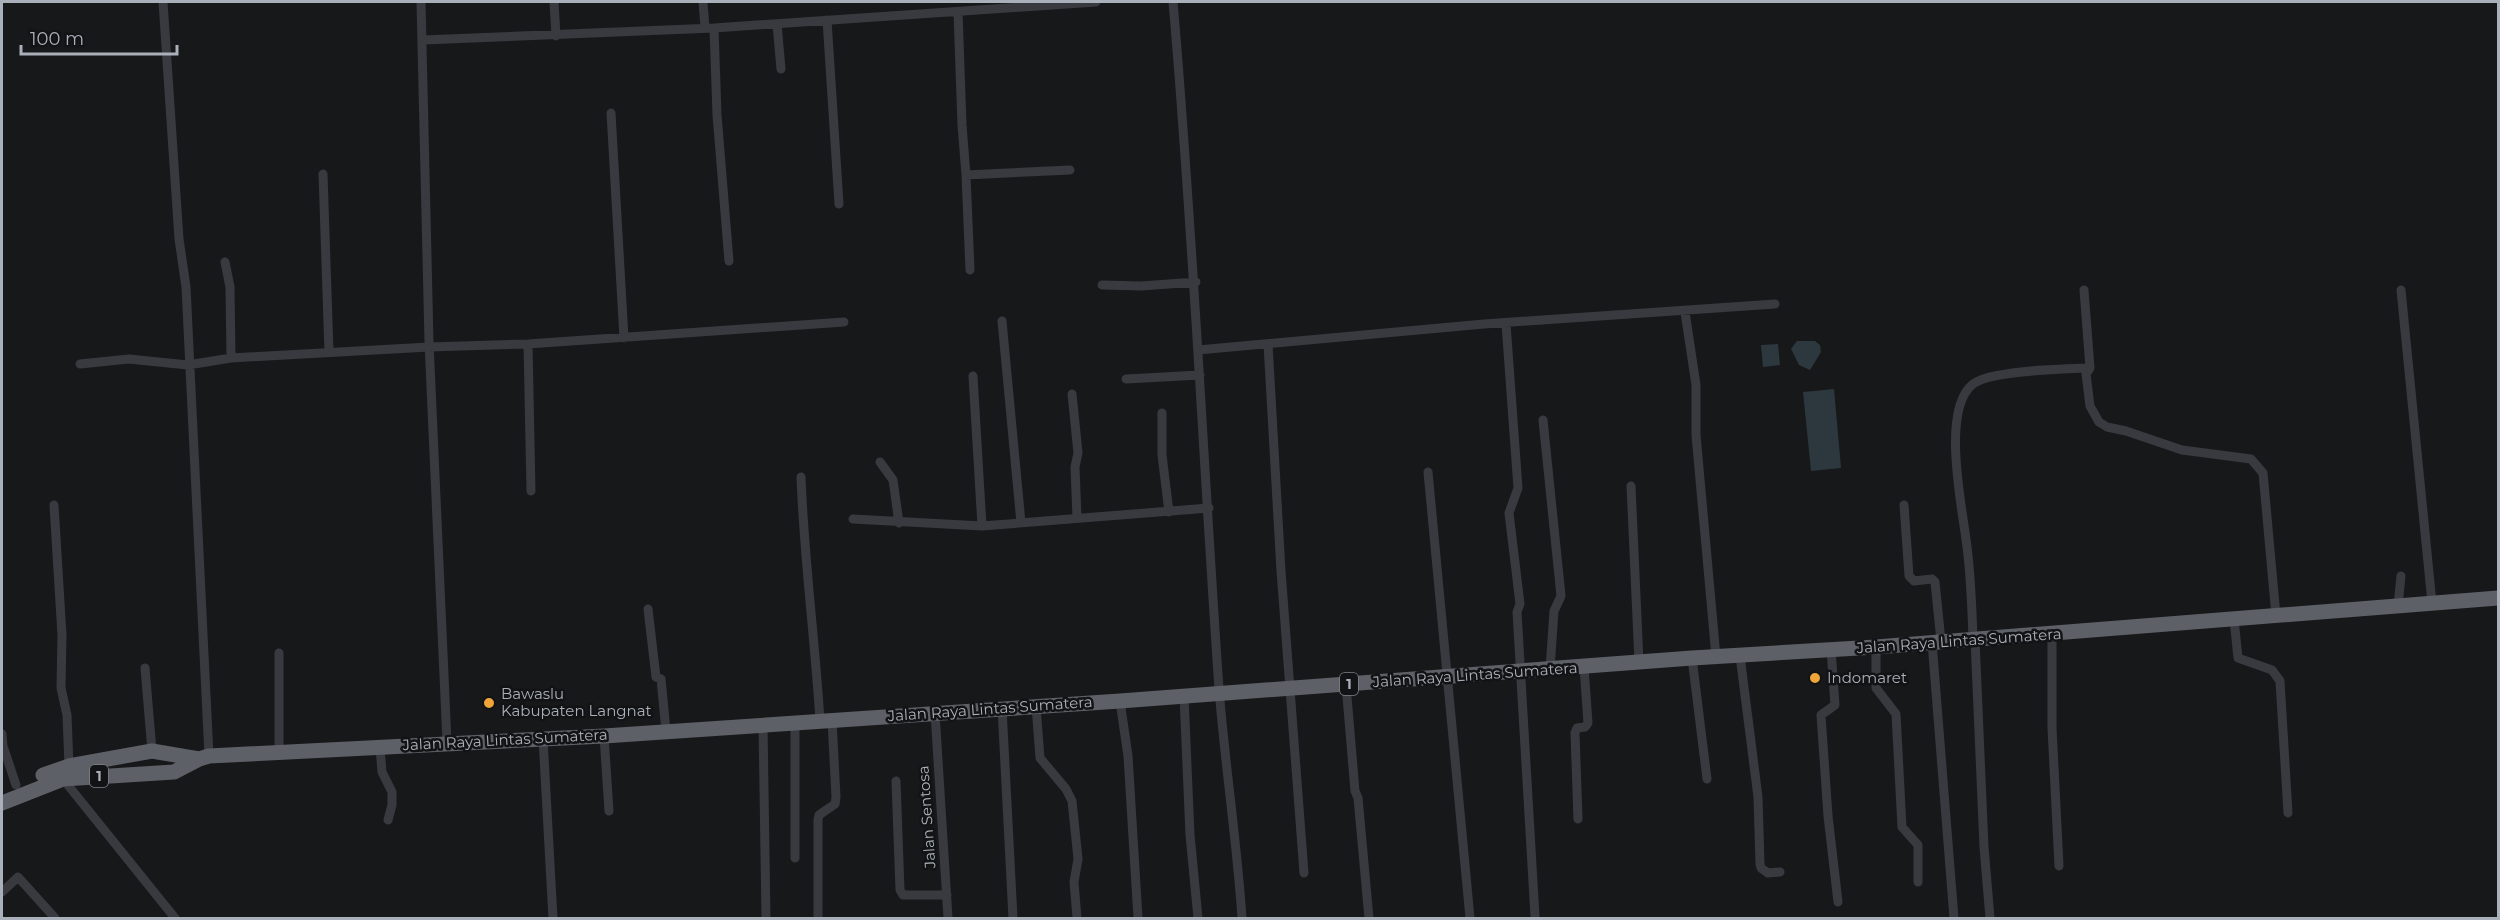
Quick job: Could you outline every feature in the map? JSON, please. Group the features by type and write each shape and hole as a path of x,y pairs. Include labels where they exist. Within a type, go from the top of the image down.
{"highway":[{"name":"Jalan Raya Lintas Sumatera","path":"2,793 16,785 152,751 204,757 447,742 543,740 1448,678 1692,658 1876,647 2499,598"},
{"name":"Jalan Raya Lintas Sumatera","path":"2,803 66,772 174,772 204,757"}],"street":[{"path":"163,2 179,239 186,287 204,757"},
{"path":"421,2 429,347 447,742"},
{"path":"554,2 556,36"},
{"path":"703,2 710,28 729,261"},
{"path":"423,40 710,28 1096,2"},
{"path":"1173,2 1196,282 1198,350 1220,693 1238,853 1242,918"},
{"path":"958,12 970,270"},
{"path":"827,20 838,204"},
{"path":"777,24 781,69"},
{"path":"611,113 624,338"},
{"path":"966,175 1070,170"},
{"path":"323,174 329,352"},
{"path":"225,262 230,287 231,358"},
{"path":"1102,285 1141,286 1196,282"},
{"path":"2084,290 2090,368 2086,374 2090,406 2099,422 2107,427 2182,450 2244,457 2257,464 2263,473 2276,616"},
{"path":"2401,290 2432,603"},
{"path":"1198,350 1485,324 1775,304"},
{"path":"1685,312 1696,385 1696,435 1716,657"},
{"path":"1002,321 1021,523"},
{"path":"80,364 129,360 188,364 231,358 429,347 528,345 844,322"},
{"path":"1506,324 1517,444 1518,488 1509,513 1520,604 1517,612 1535,916"},
{"path":"1268,344 1281,571 1292,688 1304,873"},
{"path":"528,345 531,490"},
{"path":"1990,918 1968,549 1955,461 1958,408 1961,399 1974,383 1994,376 2090,368"},
{"path":"1126,379 1200,375"},
{"path":"974,376 982,526"},
{"path":"1072,394 1078,453 1075,467 1077,518"},
{"path":"1162,413 1162,455 1169,512"},
{"path":"1542,420 1562,596 1554,611 1550,669"},
{"path":"880,462 892,480 899,523"},
{"path":"1428,472 1470,918"},
{"path":"801,477 803,544 836,797 835,804 819,815 818,820 818,918"},
{"path":"1631,486 1640,662"},
{"path":"54,505 62,635 61,688 67,715 66,772 175,918"},
{"path":"1904,505 1910,578 1914,581 1932,579 1935,582 1954,918"},
{"path":"853,519 982,526 1209,508"},
{"path":"2398,606 2401,576"},
{"path":"648,609 656,677 661,679 666,731"},
{"path":"2234,619 2238,658 2272,670 2280,681 2288,813"},
{"path":"2052,634 2052,728 2059,866"},
{"path":"1876,647 1876,688 1896,714 1902,827 1918,844 1918,882"},
{"path":"1831,649 1835,705 1821,715 1828,816 1838,902"},
{"path":"279,653 279,752"},
{"path":"1740,656 1758,797 1760,864 1761,868 1768,873 1780,872"},
{"path":"1692,658 1707,779"},
{"path":"1578,819 1575,733 1577,728 1585,727 1588,723 1584,667"},
{"path":"146,668 152,751"},
{"path":"1346,685 1354,791 1358,798 1369,918"},
{"path":"1184,696 1190,835 1198,918"},
{"path":"1120,701 1128,756 1138,918"},
{"path":"1036,706 1040,758 1066,789 1072,801 1078,859 1074,882 1077,918"},
{"path":"1002,708 1013,918"},
{"name":"Jalan Sentosa","path":"935,713 948,918"},
{"path":"795,722 795,858"},
{"path":"763,725 766,918"},
{"path":"2,734 3,746 16,785"},
{"path":"604,736 609,811"},
{"path":"543,740 553,918"},
{"path":"380,747 382,772 392,792 392,806 388,820"},
{"path":"896,781 900,890 903,895 947,895"},
{"path":"2,892 18,877 55,918"}],"shaded area":[{"path":"1797,341 1815,341 1820,345 1821,352 1810,370 1799,365 1791,349"},
{"path":"1778,344 1780,365 1763,367 1761,345"},
{"path":"1834,389 1841,468 1811,471 1803,392"}],"place":[{"name":"Indomaret","path":"1815,678"},
{"name":"Bawaslu Kabupaten Langnat","path":"489,703"}]}
